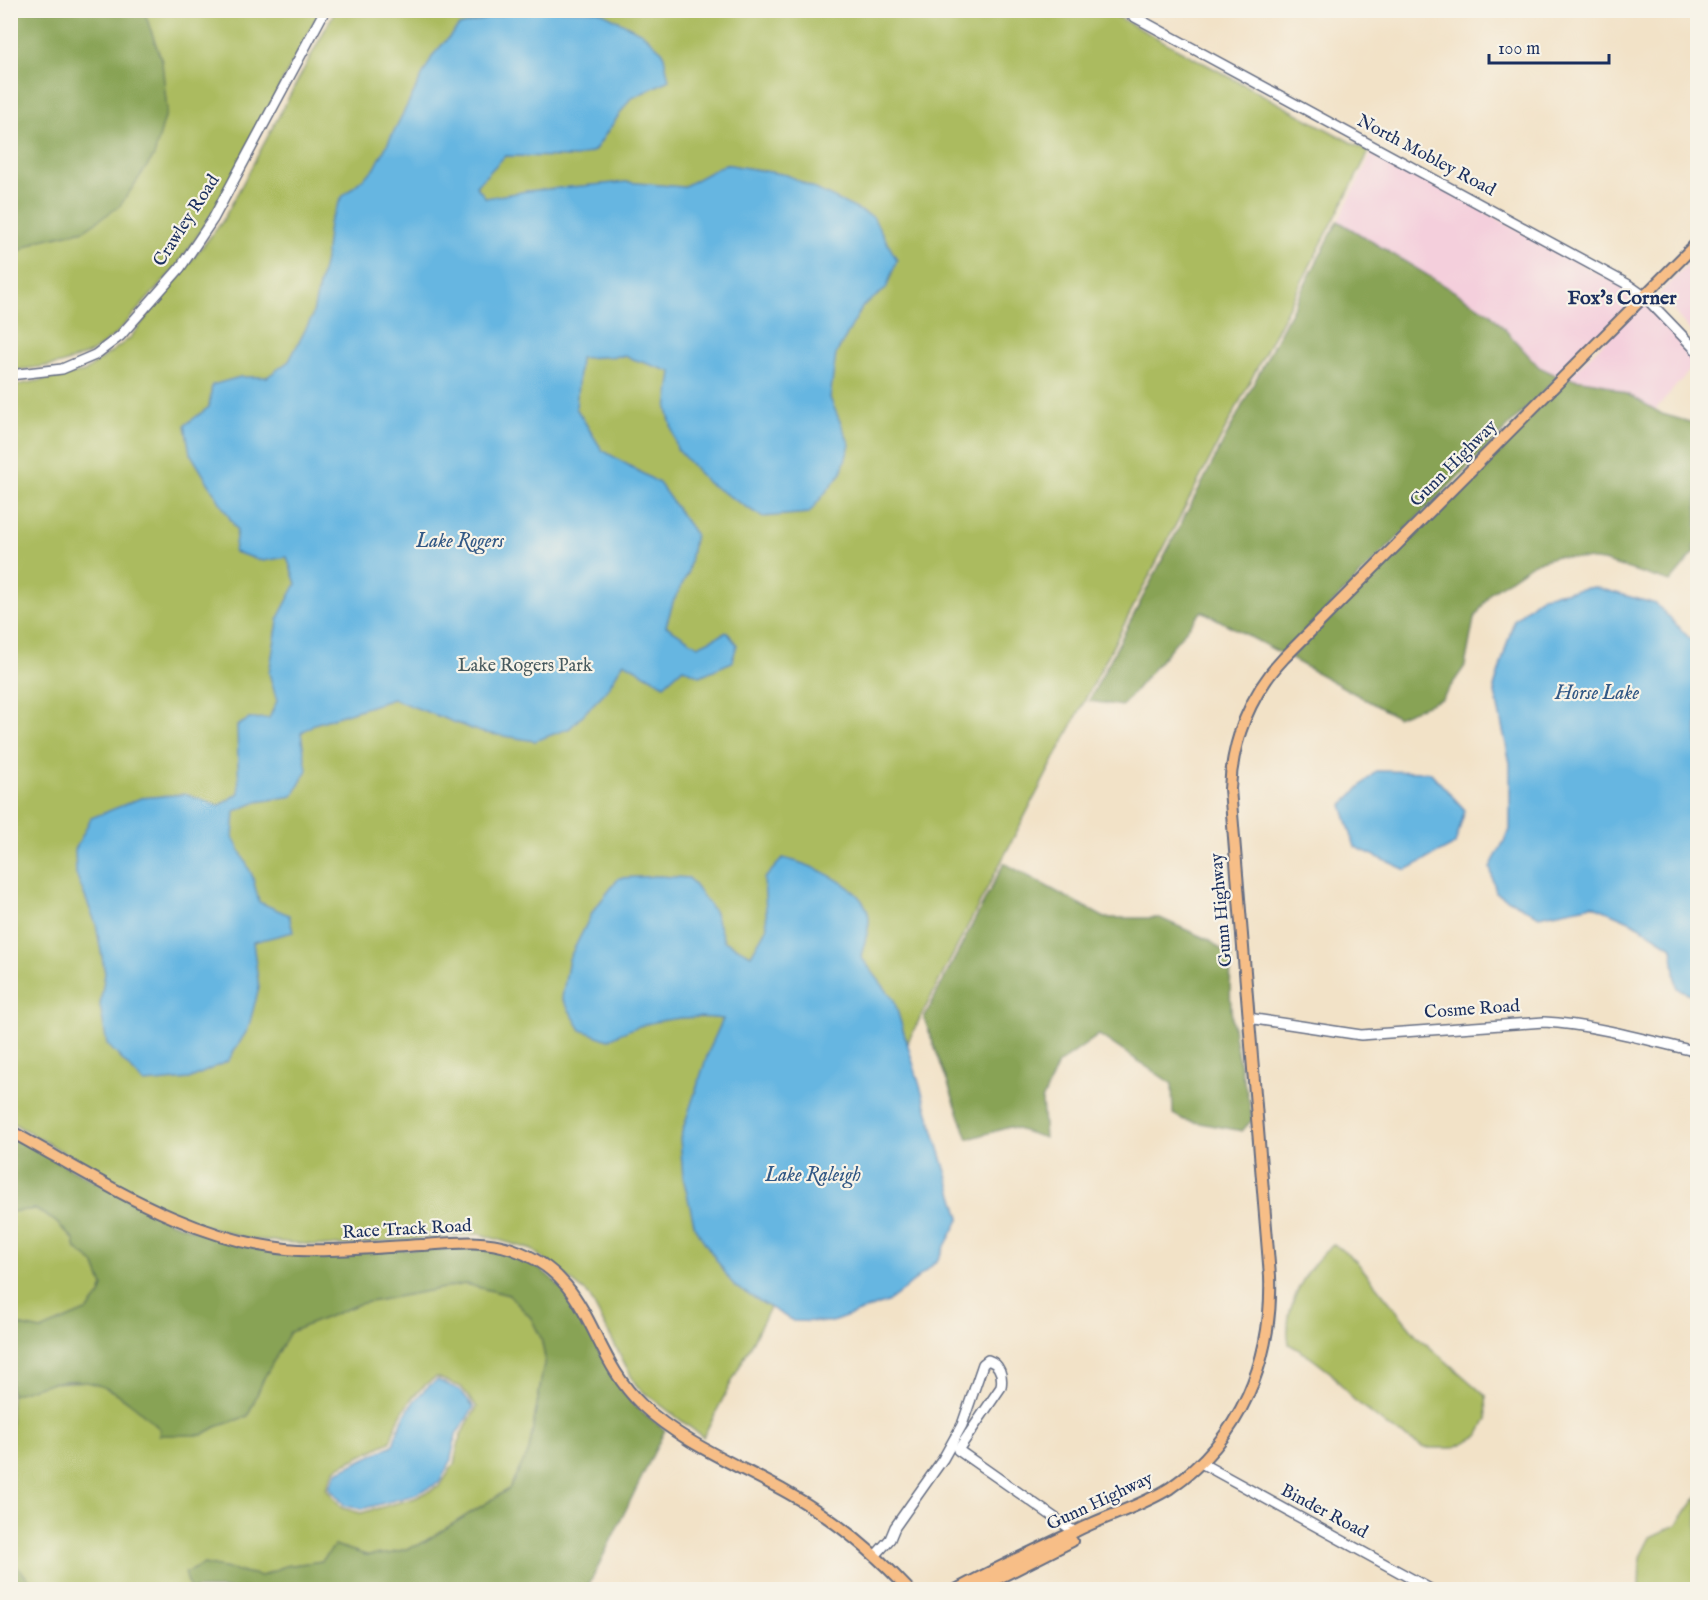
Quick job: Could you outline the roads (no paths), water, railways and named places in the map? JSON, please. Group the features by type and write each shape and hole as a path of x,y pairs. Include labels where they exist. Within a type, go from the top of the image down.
{"main road":[{"name":"Gunn Highway","path":"956,1590 1075,1532 1136,1507 1168,1489 1201,1463 1224,1436 1246,1400 1261,1362 1269,1317 1269,1275 1230,789 1236,744 1254,699 1284,658 1698,242"},
{"name":"Race Track Road","path":"10,1131 172,1218 243,1242 315,1250 466,1242 496,1245 521,1252 553,1271 575,1295 616,1374 635,1398 651,1413 678,1432 814,1508 875,1556 909,1590"},
{"path":"975,1590 1108,1524 1136,1507"}],"street":[{"name":"Crawley Road","path":"10,375 62,369 95,356 120,336 180,268 213,219 325,10"},
{"name":"North Mobley Road","path":"1122,10 1627,284 1644,296 1698,352"},
{"name":"Cosme Road","path":"1248,1018 1361,1035 1544,1022 1564,1023 1602,1029 1698,1052"},
{"path":"875,1556 890,1539 895,1527 947,1450 974,1396 983,1364 988,1360 994,1362 1003,1377 1001,1387 958,1450 1075,1532"},
{"name":"Binder Road","path":"1201,1463 1432,1590"}],"water":[{"name":"Lake Rogers","path":"543,10 599,11 642,33 663,52 669,80 630,99 594,151 577,157 505,156 476,186 486,198 527,191 626,182 683,187 725,164 787,175 873,217 897,260 886,289 863,306 836,354 830,398 850,445 841,473 809,513 762,517 708,483 677,449 667,409 672,372 624,356 580,358 576,408 602,450 659,483 695,534 688,573 673,602 666,626 698,646 727,632 737,645 732,662 700,676 683,668 664,685 624,662 606,691 570,728 535,741 480,732 393,699 314,724 301,733 307,770 293,796 257,802 235,811 233,837 252,875 259,902 289,915 293,932 253,942 259,988 248,1029 228,1061 189,1079 144,1083 107,1044 100,1005 105,973 96,924 76,874 75,850 91,818 141,798 186,794 219,806 239,793 237,726 249,719 269,718 277,701 269,673 279,616 296,584 287,557 263,561 234,552 237,530 190,453 185,425 209,407 212,385 240,377 267,377 289,361 312,317 325,260 329,223 342,197 375,168 433,55 459,26 509,13"},
{"name":"Horse Lake","path":"1594,587 1656,604 1697,646 1697,997 1677,988 1672,947 1634,923 1592,905 1539,916 1496,893 1490,867 1510,830 1510,763 1494,688 1514,620 1542,596"},
{"path":"1376,771 1430,772 1465,810 1455,844 1406,870 1355,847 1342,805"},
{"name":"Lake Raleigh","path":"783,858 836,879 849,887 866,908 869,925 861,957 894,1000 960,1218 937,1261 905,1289 887,1302 832,1322 793,1321 734,1286 695,1228 683,1177 680,1138 709,1050 723,1019 694,1017 664,1020 621,1033 608,1040 581,1030 562,998 569,959 593,911 619,878 659,876 689,878 714,911 724,941 751,955 767,927 764,879"},
{"path":"437,1380 460,1390 474,1407 456,1435 450,1463 439,1483 414,1495 362,1509 345,1506 329,1487 337,1472 393,1445 409,1408 421,1393"}],"district":[{"name":"Fox's Corner","path":"1622,298"}],"park label":[{"name":"Lake Rogers Park","path":"525,666"}]}
